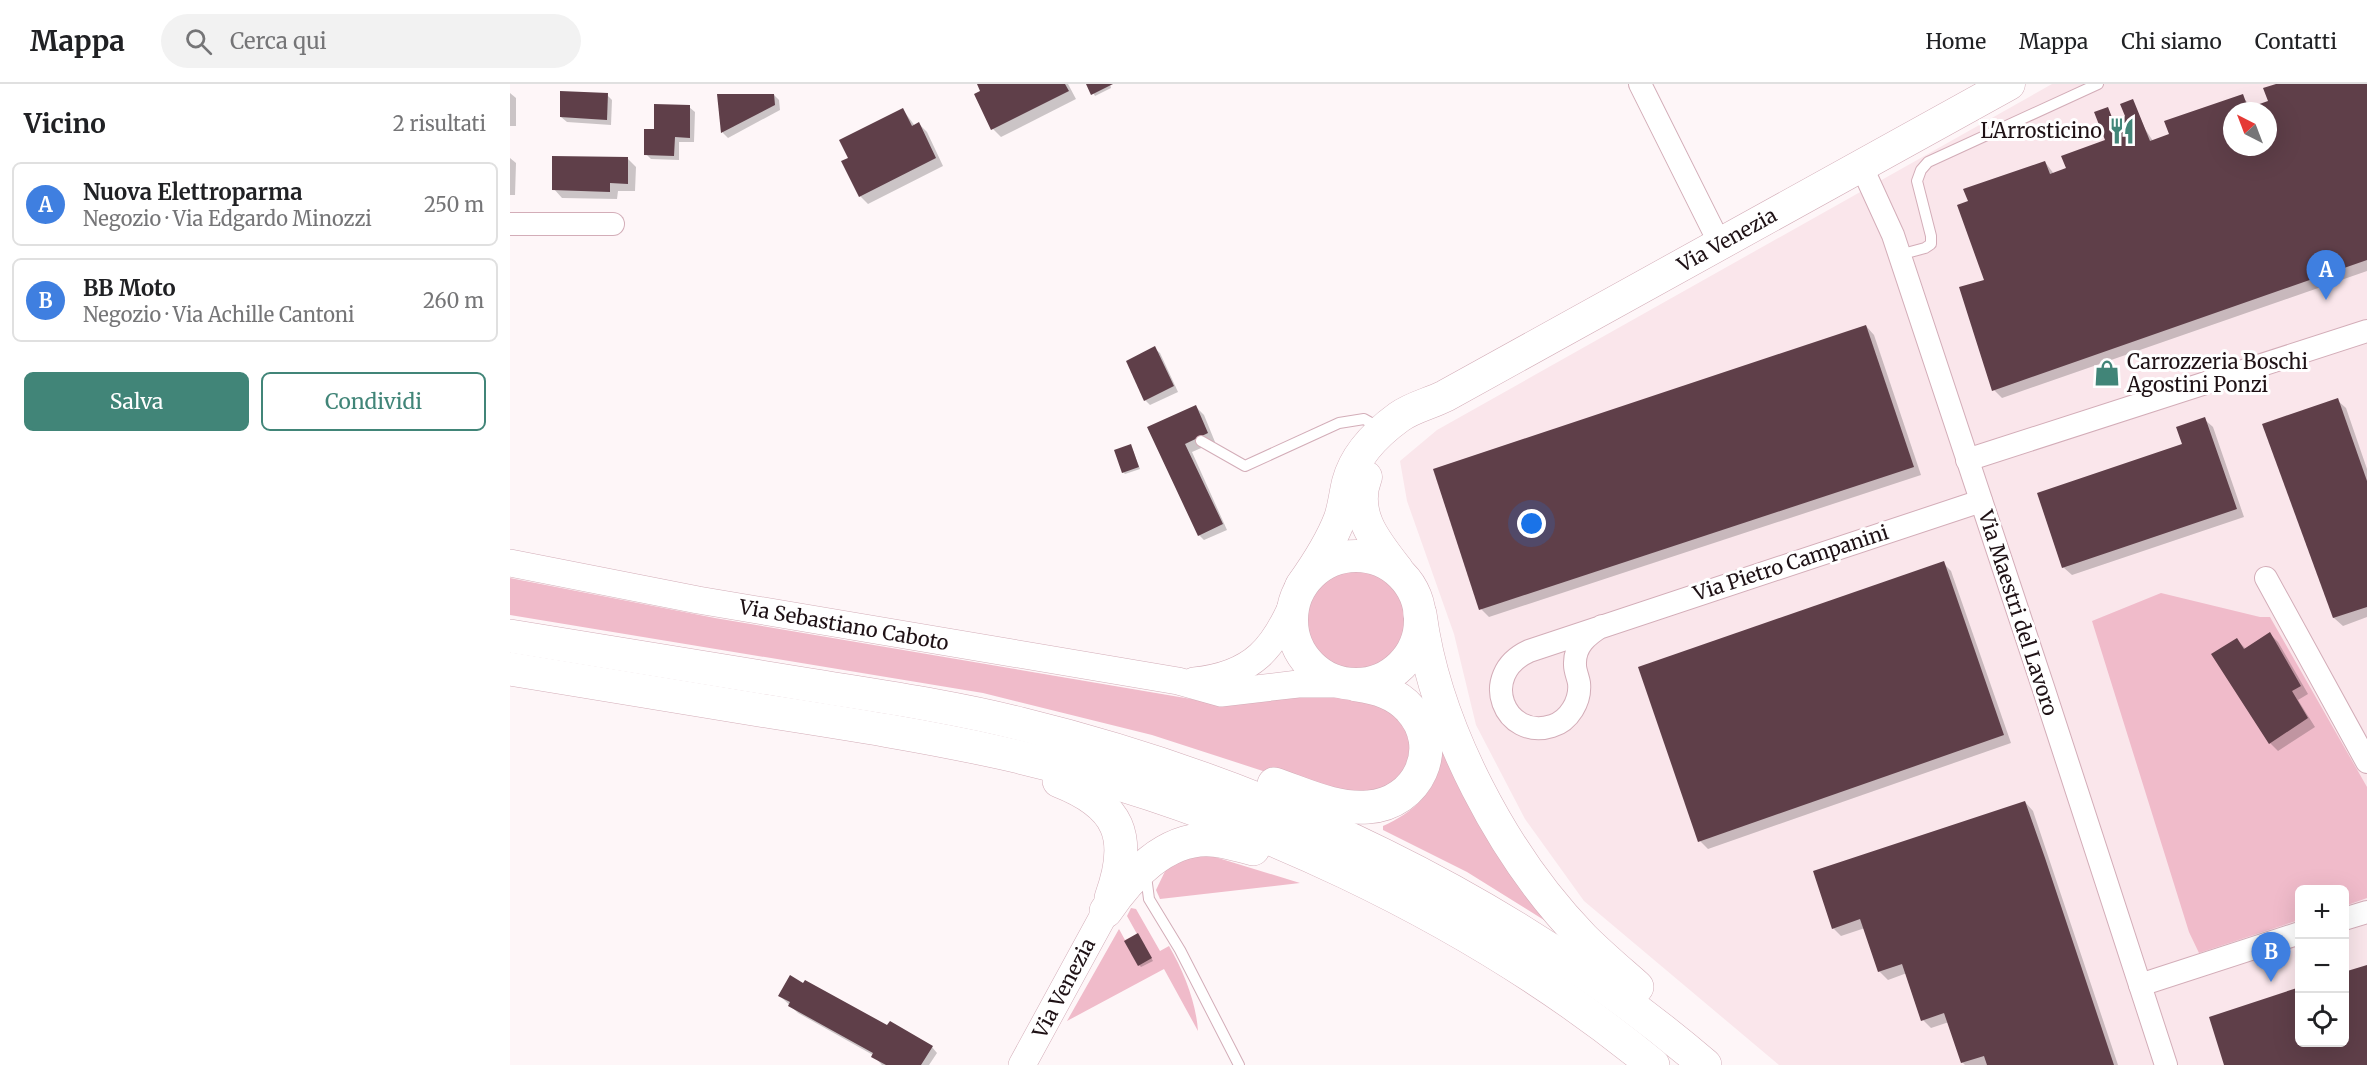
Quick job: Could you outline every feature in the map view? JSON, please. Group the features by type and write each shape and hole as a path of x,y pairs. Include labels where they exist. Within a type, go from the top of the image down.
{"highway":[{"path":"1420,614 1428,658 1452,730 1485,800 1527,868 1582,937 1700,1041 1723,1065"},
{"path":"510,636 939,707 1018,723 1113,749 1207,779 1296,815 1386,856 1472,903 1563,958 1635,1008 1705,1065"},
{"path":"510,669 956,743 1110,782 1192,809 1329,865 1416,909 1483,947 1578,1008 1653,1065"},
{"path":"1018,723 1129,738 1205,760 1335,804 1369,807 1397,800 1407,793 1422,771 1425,748 1420,725 1409,707 1381,689 1352,685"},
{"path":"861,726 931,749 1050,778 1092,796 1113,819 1122,849 1118,875 1106,911"},
{"path":"1106,911 1133,877 1161,855 1179,845 1200,840 1222,842 1250,848 1327,879 1431,927 1483,947"}],"main road":[{"name":"Via Venezia","path":"1387,436 1368,472 1362,489 1361,508 1366,524 1376,541 1415,594 1420,614 1418,636 1410,655 1396,671 1378,681 1352,685 1326,678 1309,665 1293,638 1291,617 1298,591 1324,551 1337,525 1343,509 1348,481 1358,460 1387,436 1420,419 1445,396 2009,84"},
{"name":"Via Venezia","path":"1298,591 1315,570 1344,557 1376,559 1403,576"}],"street":[{"path":"1640,84 1720,244"},
{"name":"Via Maestri del Lavoro","path":"1861,165 1881,205 1899,255 2166,1065"},
{"path":"510,224 613,224"},
{"path":"1967,460 2367,331"},
{"name":"Via Pietro Campanini","path":"1602,626 1582,641 1576,652 1575,664 1579,683 1578,697 1573,710 1564,720 1553,726 1540,728 1517,721 1502,701 1500,688 1508,665 1517,656 1602,626 1981,501"},
{"name":"Via Sebastiano Caboto","path":"510,563 673,596 1178,681 1221,693 1298,684 1352,685"},
{"path":"2266,578 2367,762"},
{"name":"Via Sebastiano Caboto","path":"1178,681 1226,675 1250,665 1277,636 1298,591"},
{"name":"Via Venezia","path":"1022,1065 1106,911"},
{"path":"2349,917 2367,912"},
{"path":"2140,985 2295,935"}],"lane":[{"path":"1899,255 1925,248 1931,244 1917,181 1921,170 1928,162 2098,84"},
{"path":"1201,441 1245,466 1339,423 1364,419 1374,423 1387,436"},
{"path":"1161,855 1151,863 1146,875 1146,891 1180,950 1239,1065"},
{"path":"1106,911 1119,900 1137,896 1152,904"}],"shaded area":[{"path":"2052,84 2367,84 2367,1065 1779,1065 1584,901 1525,819 1476,725 1454,634 1407,501 1400,461 1437,430"},
{"path":"1355,570 1374,574 1390,585 1401,601 1405,620 1401,639 1390,655 1374,666 1355,670 1336,666 1320,655 1309,639 1305,620 1309,601 1320,585 1336,574"},
{"path":"510,578 715,618 1203,701 1297,692 1348,697 1401,713 1415,757 1381,796 1297,782 1152,735 983,693 510,615"},
{"path":"2161,593 2260,617 2270,617 2367,787 2367,898 2349,905 2349,885 2295,885 2295,921 2199,953 2189,932 2092,621"},
{"path":"1441,741 1548,920 1544,920 1467,872 1383,830 1383,826 1408,812 1427,793 1439,770"},
{"path":"1202,853 1300,883 1160,899 1156,890 1168,865"},
{"path":"1131,908 1136,909 1160,951 1169,946 1192,998 1198,1031 1164,969 1067,1021 1119,929 1125,940 1137,934 1127,916"}],"building":[{"path":"977,84 1065,84 1069,91 991,130 974,94 980,91"},
{"path":"1086,84 1113,84 1091,95"},
{"path":"2276,84 2367,84 2367,260 1992,391 1959,287 1984,280 1957,205 1968,201 1963,189 2045,161 2050,174 2066,168 2061,156 2105,140 2094,112 2108,107 2113,120 2125,116 2120,104 2133,99 2150,141 2169,134 2164,121 2243,94 2246,102 2223,102 2223,156 2277,156 2277,102 2265,102 2268,101 2263,88"},
{"path":"560,91 608,93 607,120 560,117"},
{"path":"717,94 774,94 775,105 721,133"},
{"path":"654,104 690,105 690,138 675,137 674,156 644,155 644,129 654,129"},
{"path":"903,108 912,126 919,122 936,158 859,197 841,161 848,158 839,140"},
{"path":"552,156 628,157 628,184 610,183 610,192 552,190"},
{"path":"1866,325 1914,467 1479,610 1433,469"},
{"path":"1155,346 1174,386 1144,401 1126,361"},
{"path":"2338,398 2367,481 2367,607 2333,618 2262,424"},
{"path":"1196,405 1208,433 1185,444 1223,524 1198,536 1147,427"},
{"path":"2205,417 2237,509 2062,568 2037,493 2182,444 2176,427"},
{"path":"1131,444 1139,467 1122,473 1114,450"},
{"path":"1944,561 2004,735 1698,842 1638,667"},
{"path":"2270,632 2301,686 2292,691 2308,718 2269,744 2211,654 2237,638 2244,649"},
{"path":"2025,801 2114,1065 1987,1065 1984,1056 1961,1063 1944,1013 1921,1021 1902,964 1878,972 1860,919 1832,929 1813,871"},
{"path":"1138,933 1152,958 1138,966 1124,941"},
{"path":"2367,965 2367,1065 2224,1065 2209,1017 2295,989 2295,1047 2349,1047 2349,970"},
{"path":"790,975 803,983 805,980 887,1025 890,1021 933,1046 921,1065 886,1065 871,1057 873,1053 788,1006 790,1002 778,996"}],"place":[{"name":"L'Arrosticino","path":"2122,131"},
{"name":"Nuova Elettroparma","path":"2326,300"},
{"name":"Carrozzeria Boschi Agostini Ponzi","path":"2107,373"},
{"name":"BB Moto","path":"2271,982"}]}
